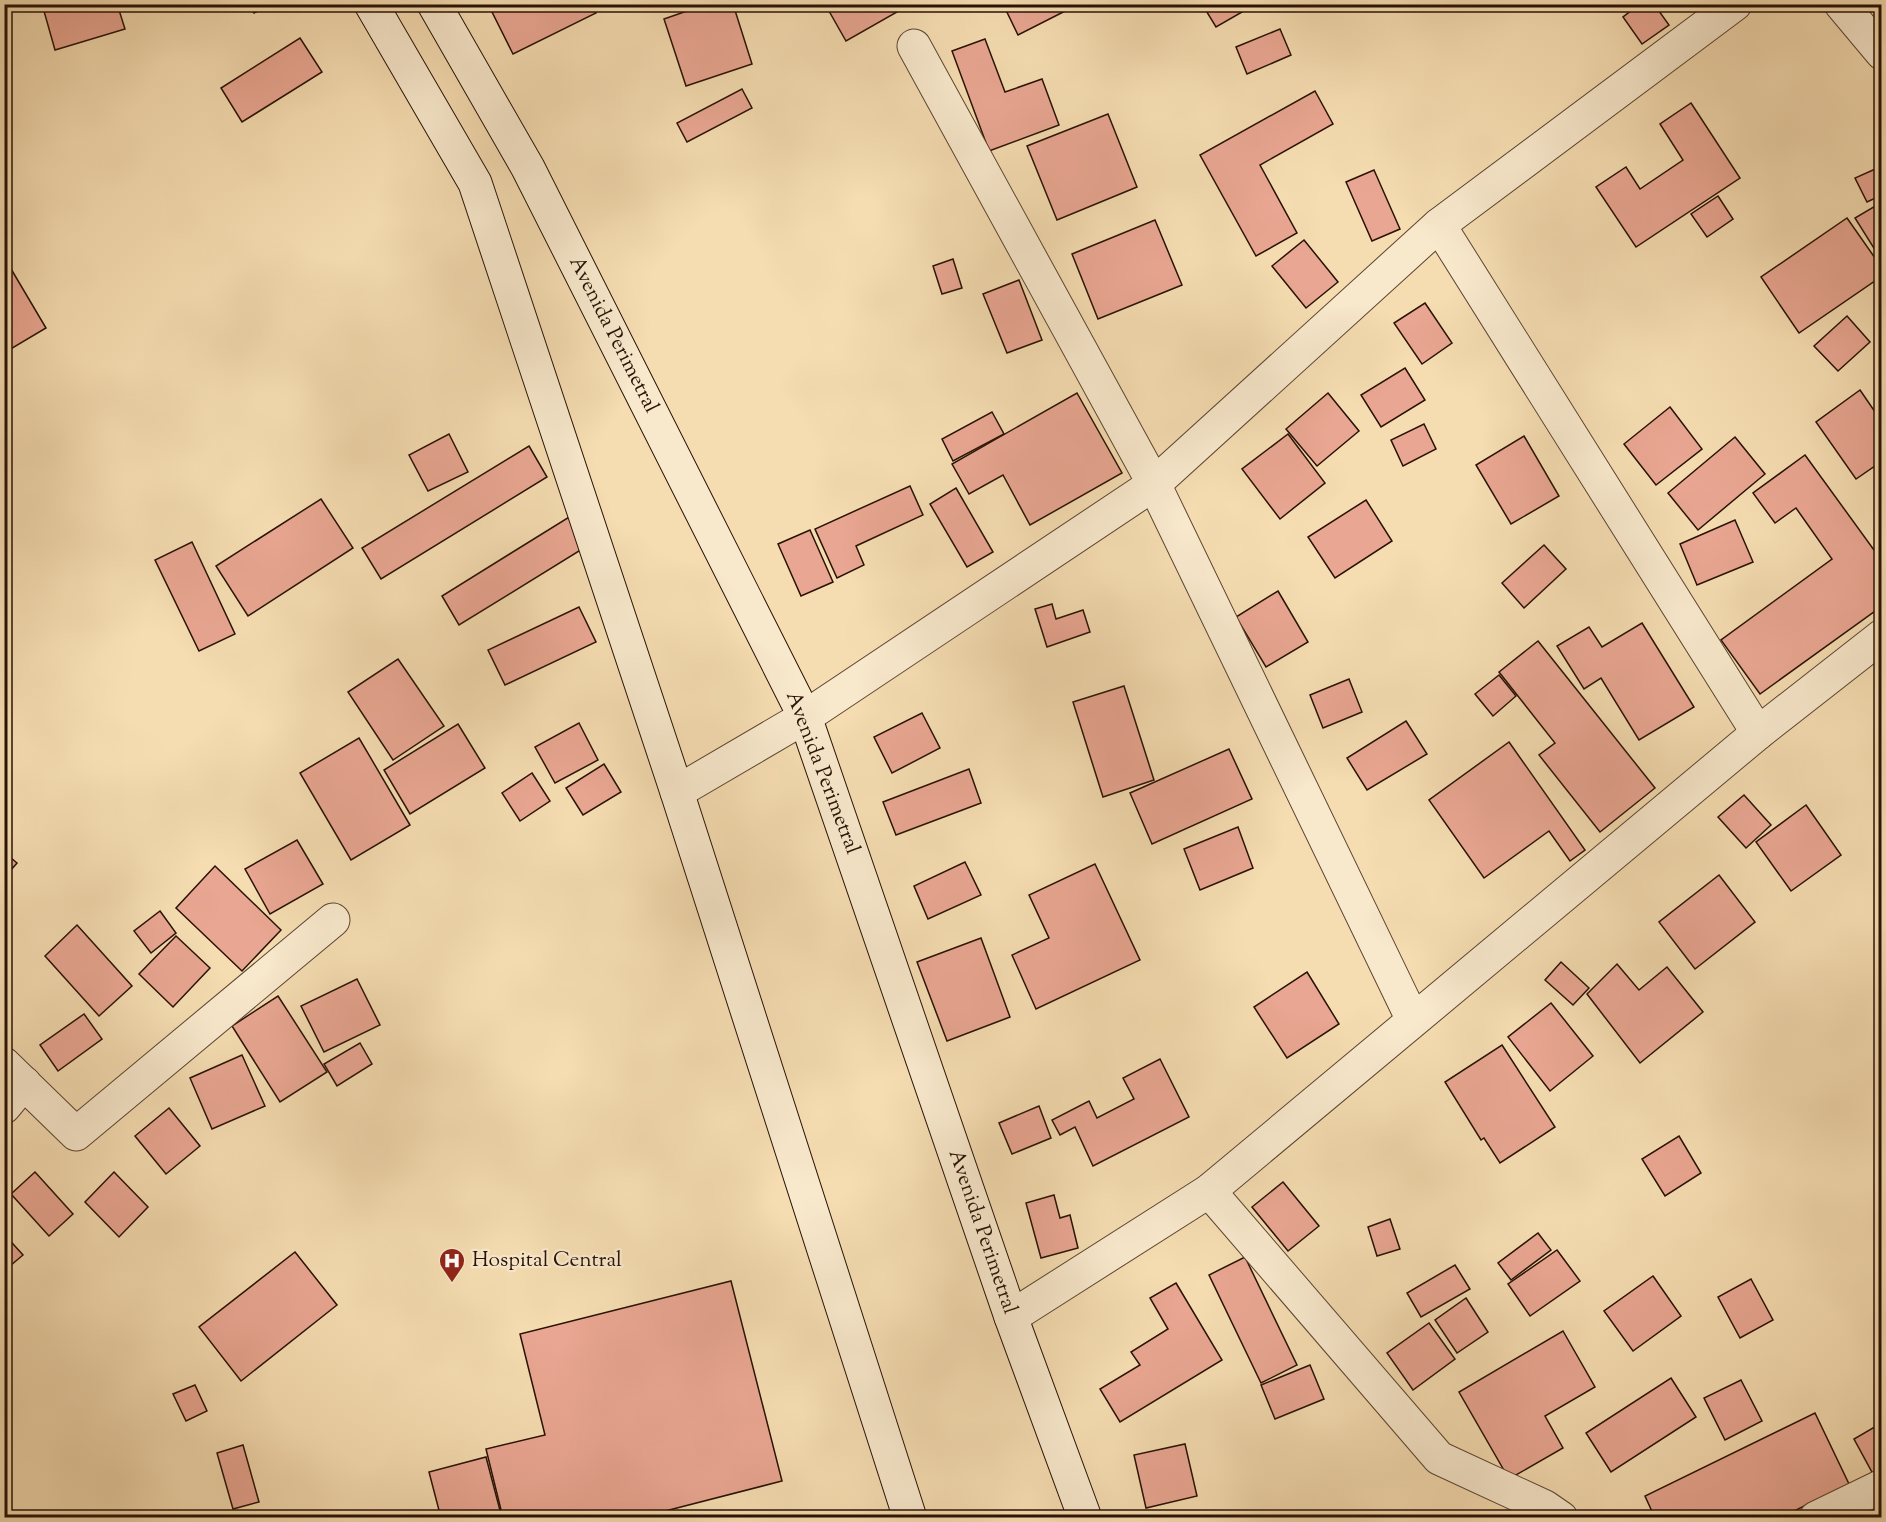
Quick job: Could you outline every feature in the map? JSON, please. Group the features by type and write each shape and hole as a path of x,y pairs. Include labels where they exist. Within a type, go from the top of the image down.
{"street":[{"path":"371,4 475,183 677,792 910,1518"},
{"name":"Avenida Perimetral","path":"434,4 528,168 805,717 1011,1317 1085,1518"},
{"path":"677,792 805,717 1154,484 1439,225 1735,4"},
{"path":"1841,4 1881,53"},
{"path":"915,46 1154,484 1413,1020"},
{"path":"1439,225 1758,733"},
{"path":"1011,1317 1209,1191 1758,733 1881,636"},
{"path":"11,1085 76,1134 333,920"},
{"path":"1209,1191 1439,1458 1545,1507 1562,1518"},
{"path":"1816,1518 1881,1486"}],"building":[{"path":"42,4 138,4 119,10 125,29 55,50"},
{"path":"250,4 274,4 254,13"},
{"path":"488,4 591,4 596,13 513,54"},
{"path":"707,4 733,4 752,64 686,86 664,19"},
{"path":"825,4 893,4 897,12 846,41"},
{"path":"1003,4 1079,4 1018,35"},
{"path":"1202,4 1256,4 1216,27"},
{"path":"1640,4 1654,4 1669,25 1642,44 1623,17"},
{"path":"1871,4 1882,4 1882,19"},
{"path":"1280,29 1291,55 1247,74 1236,47"},
{"path":"300,38 322,72 242,122 221,88"},
{"path":"985,39 1005,92 1042,79 1059,125 989,151 952,51"},
{"path":"742,89 752,108 687,142 677,123"},
{"path":"1315,91 1333,124 1260,165 1297,233 1256,256 1200,155"},
{"path":"1691,103 1740,178 1636,247 1596,187 1626,167 1640,189 1683,160 1660,124"},
{"path":"1108,114 1137,187 1057,220 1027,146"},
{"path":"1882,166 1882,195 1867,202 1855,178"},
{"path":"1374,170 1400,229 1372,241 1346,182"},
{"path":"1718,196 1733,219 1707,237 1691,214"},
{"path":"1882,202 1882,261 1855,218"},
{"path":"1847,218 1882,268 1882,276 1799,333 1761,277"},
{"path":"1155,220 1182,285 1098,319 1072,254"},
{"path":"1304,240 1338,282 1306,308 1272,266"},
{"path":"4,257 46,328 4,353"},
{"path":"953,259 962,288 942,294 933,266"},
{"path":"1019,280 1042,340 1007,353 983,294"},
{"path":"1425,303 1452,343 1422,364 1394,323"},
{"path":"1847,316 1870,342 1838,371 1814,346"},
{"path":"1405,368 1425,400 1381,427 1361,395"},
{"path":"1860,390 1882,422 1882,461 1856,479 1816,422"},
{"path":"1077,393 1122,473 1030,525 1003,475 969,494 952,464"},
{"path":"1328,393 1359,431 1317,466 1286,429"},
{"path":"1670,407 1702,449 1656,485 1624,444"},
{"path":"992,412 1004,434 953,461 942,439"},
{"path":"1424,424 1436,449 1403,466 1391,440"},
{"path":"449,434 468,472 428,491 409,455"},
{"path":"1288,434 1325,483 1280,519 1242,469"},
{"path":"1524,436 1559,496 1511,524 1476,465"},
{"path":"1735,437 1765,474 1698,530 1668,493"},
{"path":"529,446 547,477 381,579 362,548"},
{"path":"1805,455 1882,561 1882,606 1760,694 1721,640 1832,559 1796,508 1775,523 1753,493"},
{"path":"910,486 923,515 856,546 864,565 837,578 815,529"},
{"path":"956,488 993,552 967,567 930,504"},
{"path":"321,499 353,548 248,616 216,566"},
{"path":"1366,500 1392,541 1335,578 1308,537"},
{"path":"574,514 592,543 459,625 442,596"},
{"path":"1735,520 1753,562 1697,585 1680,544"},
{"path":"810,530 833,582 801,596 778,544"},
{"path":"192,542 235,634 199,651 155,560"},
{"path":"1544,545 1566,569 1524,608 1502,583"},
{"path":"1278,591 1308,642 1266,667 1236,617"},
{"path":"1052,604 1056,619 1083,610 1090,632 1047,647 1035,609"},
{"path":"579,607 596,642 505,685 488,650"},
{"path":"1642,623 1694,707 1639,740 1601,678 1584,689 1557,646 1589,627 1602,647"},
{"path":"1538,641 1655,788 1600,832 1539,755 1555,743 1499,672"},
{"path":"398,659 444,726 393,760 348,692"},
{"path":"1499,675 1516,696 1493,716 1475,694"},
{"path":"1349,679 1362,712 1323,728 1310,695"},
{"path":"1124,686 1154,780 1103,797 1073,702"},
{"path":"922,713 940,748 892,773 874,737"},
{"path":"1406,721 1427,754 1367,790 1347,758"},
{"path":"579,723 598,760 555,783 535,747"},
{"path":"458,724 485,768 410,814 384,770"},
{"path":"359,738 410,825 351,860 300,773"},
{"path":"1509,742 1585,850 1570,861 1549,831 1484,878 1429,800"},
{"path":"1229,749 1252,799 1152,844 1130,793"},
{"path":"604,764 621,792 583,815 566,788"},
{"path":"969,769 981,803 896,835 883,802"},
{"path":"532,773 550,801 520,821 502,793"},
{"path":"1744,795 1771,825 1746,848 1718,817"},
{"path":"1806,805 1841,855 1791,891 1756,842"},
{"path":"1238,827 1253,868 1200,890 1184,849"},
{"path":"297,840 323,884 270,914 245,869"},
{"path":"4,852 17,863 4,878"},
{"path":"965,862 981,895 928,919 914,886"},
{"path":"1095,864 1140,960 1036,1009 1012,955 1049,938 1029,895"},
{"path":"215,866 281,930 242,971 176,908"},
{"path":"1719,875 1755,922 1695,969 1659,922"},
{"path":"160,911 176,933 151,953 134,931"},
{"path":"77,925 132,986 99,1016 45,956"},
{"path":"176,936 210,968 173,1007 139,974"},
{"path":"981,938 1010,1017 947,1041 917,962"},
{"path":"1561,962 1589,988 1573,1005 1545,980"},
{"path":"1617,964 1639,990 1667,967 1703,1012 1640,1063 1587,994"},
{"path":"1307,972 1339,1024 1287,1058 1254,1007"},
{"path":"357,979 380,1025 324,1052 301,1006"},
{"path":"278,996 327,1072 280,1102 232,1026"},
{"path":"1551,1003 1593,1056 1550,1091 1508,1037"},
{"path":"84,1014 102,1039 58,1071 40,1045"},
{"path":"360,1043 372,1064 337,1086 324,1064"},
{"path":"1502,1045 1555,1127 1500,1163 1484,1138 1481,1140 1445,1082"},
{"path":"242,1055 265,1106 212,1129 190,1078"},
{"path":"1160,1059 1189,1117 1093,1166 1075,1127 1060,1135 1052,1120 1089,1101 1097,1118 1134,1099 1123,1078"},
{"path":"1039,1106 1051,1138 1012,1154 999,1123"},
{"path":"169,1108 200,1146 166,1174 135,1136"},
{"path":"1679,1136 1701,1173 1665,1196 1642,1159"},
{"path":"35,1172 73,1214 49,1236 11,1194"},
{"path":"114,1172 148,1207 119,1237 85,1202"},
{"path":"1283,1182 1319,1226 1288,1251 1252,1207"},
{"path":"1054,1195 1060,1218 1070,1215 1078,1248 1041,1258 1026,1203"},
{"path":"1390,1219 1400,1249 1377,1256 1368,1227"},
{"path":"1538,1233 1551,1250 1511,1280 1498,1263"},
{"path":"4,1234 23,1255 4,1271"},
{"path":"1557,1250 1580,1281 1530,1316 1508,1284"},
{"path":"295,1252 337,1305 241,1381 199,1327"},
{"path":"1245,1257 1297,1365 1261,1383 1209,1275"},
{"path":"1455,1265 1470,1289 1421,1317 1407,1293"},
{"path":"1653,1276 1681,1316 1633,1351 1604,1311"},
{"path":"1751,1279 1773,1320 1740,1338 1718,1297"},
{"path":"731,1281 782,1481 638,1518 503,1518 486,1449 545,1435 520,1334"},
{"path":"1176,1283 1222,1360 1120,1422 1100,1389 1140,1365 1131,1352 1168,1329 1150,1298"},
{"path":"1466,1298 1488,1332 1457,1353 1435,1320"},
{"path":"1429,1323 1455,1359 1413,1390 1387,1353"},
{"path":"1563,1331 1595,1387 1545,1416 1563,1448 1509,1479 1459,1392"},
{"path":"1310,1365 1324,1399 1275,1419 1261,1385"},
{"path":"1671,1378 1696,1417 1611,1472 1586,1433"},
{"path":"1741,1380 1762,1421 1725,1440 1704,1398"},
{"path":"195,1385 207,1411 186,1421 173,1394"},
{"path":"1815,1413 1849,1484 1780,1518 1655,1518 1645,1496"},
{"path":"1878,1425 1882,1432 1882,1470 1873,1474 1854,1439"},
{"path":"1185,1444 1197,1496 1146,1508 1134,1455"},
{"path":"243,1445 259,1502 233,1509 217,1453"},
{"path":"486,1457 502,1518 441,1518 429,1472"}],"place":[{"name":"Hospital Central","path":"452,1284"}]}
